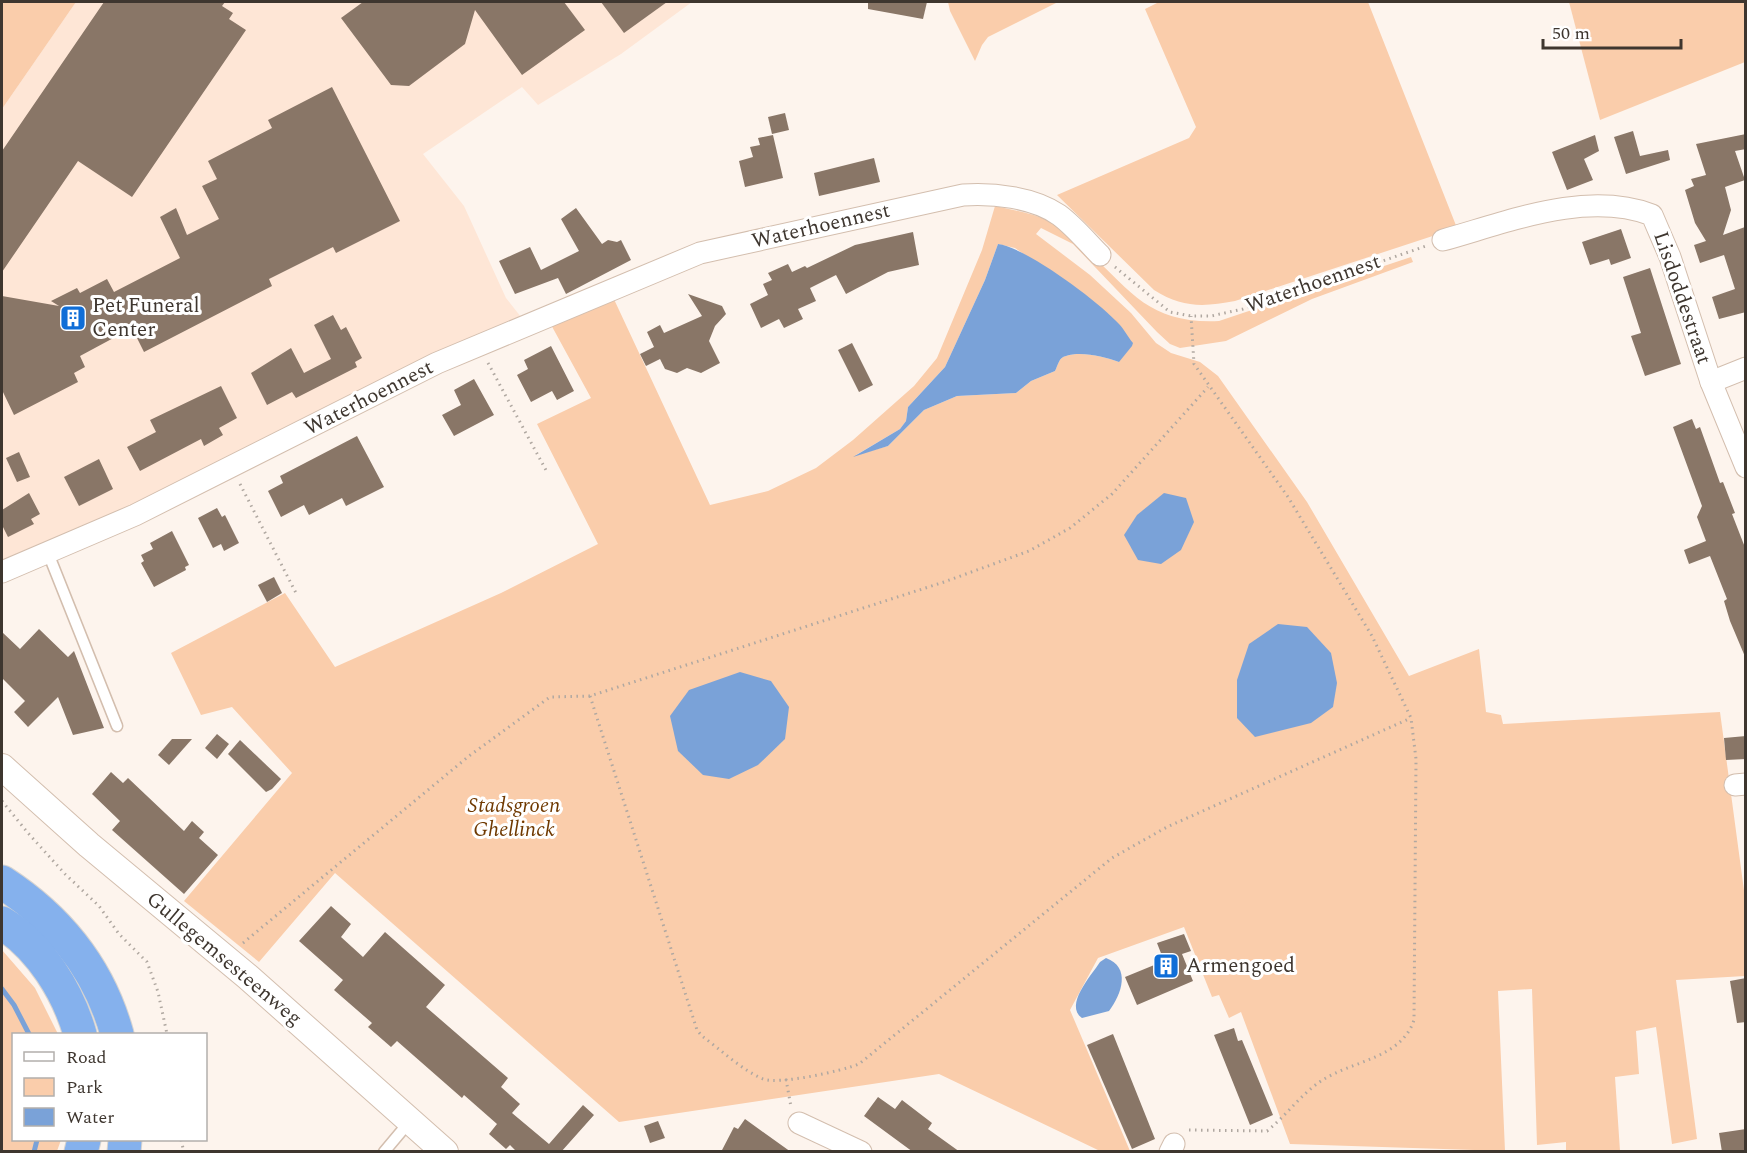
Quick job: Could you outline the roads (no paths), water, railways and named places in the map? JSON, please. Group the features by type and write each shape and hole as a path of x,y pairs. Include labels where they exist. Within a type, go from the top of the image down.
{"highway":[{"path":"2,882 34,904 68,937 90,969 108,1004 116,1033"},
{"path":"2,923 33,950 57,982 75,1017 79,1033"}],"street":[{"name":"Waterhoennest","path":"2,572 135,515 430,367 700,253 963,195 988,193 1013,198 1058,214 1100,255"},
{"name":"Lisdoddestraat","path":"1443,240 1542,212 1599,207 1633,207 1652,214 1670,257 1711,382 1746,467"},
{"path":"1711,382 1746,368"},
{"name":"Gullegemsesteenweg","path":"2,767 89,845 225,958 445,1152"},
{"path":"799,1123 861,1152"}],"lane":[{"path":"48,553 117,726"},
{"path":"384,1152 410,1121"}],"water":[{"path":"998,244 1026,255 1062,277 1109,314 1133,343 1132,346 1119,362 1086,354 1064,357 1055,371 1031,381 1016,393 957,396 924,410 888,446 853,457 900,429 906,421 908,407 945,367 985,280"},
{"path":"1164,493 1186,498 1194,522 1181,550 1161,564 1138,560 1124,535 1137,515"},
{"path":"1278,624 1307,627 1331,653 1337,683 1333,707 1311,723 1255,737 1237,718 1237,680 1249,644"},
{"path":"740,672 771,681 789,707 785,739 758,765 729,779 703,775 678,751 670,716 689,690"},
{"path":"1106,958 1114,962 1121,974 1122,981 1118,997 1109,1011 1082,1018 1077,1012 1077,998 1100,962"}],"waterway":[{"path":"2,989 14,1005 28,1033"},
{"path":"34,1152 37,1141"}],"place":[{"name":"Pet Funeral Center","path":"73,318"},
{"name":"Armengoed","path":"1166,966"}],"park label":[{"name":"Stadsgroen Ghellinck","path":"514,818"}]}
